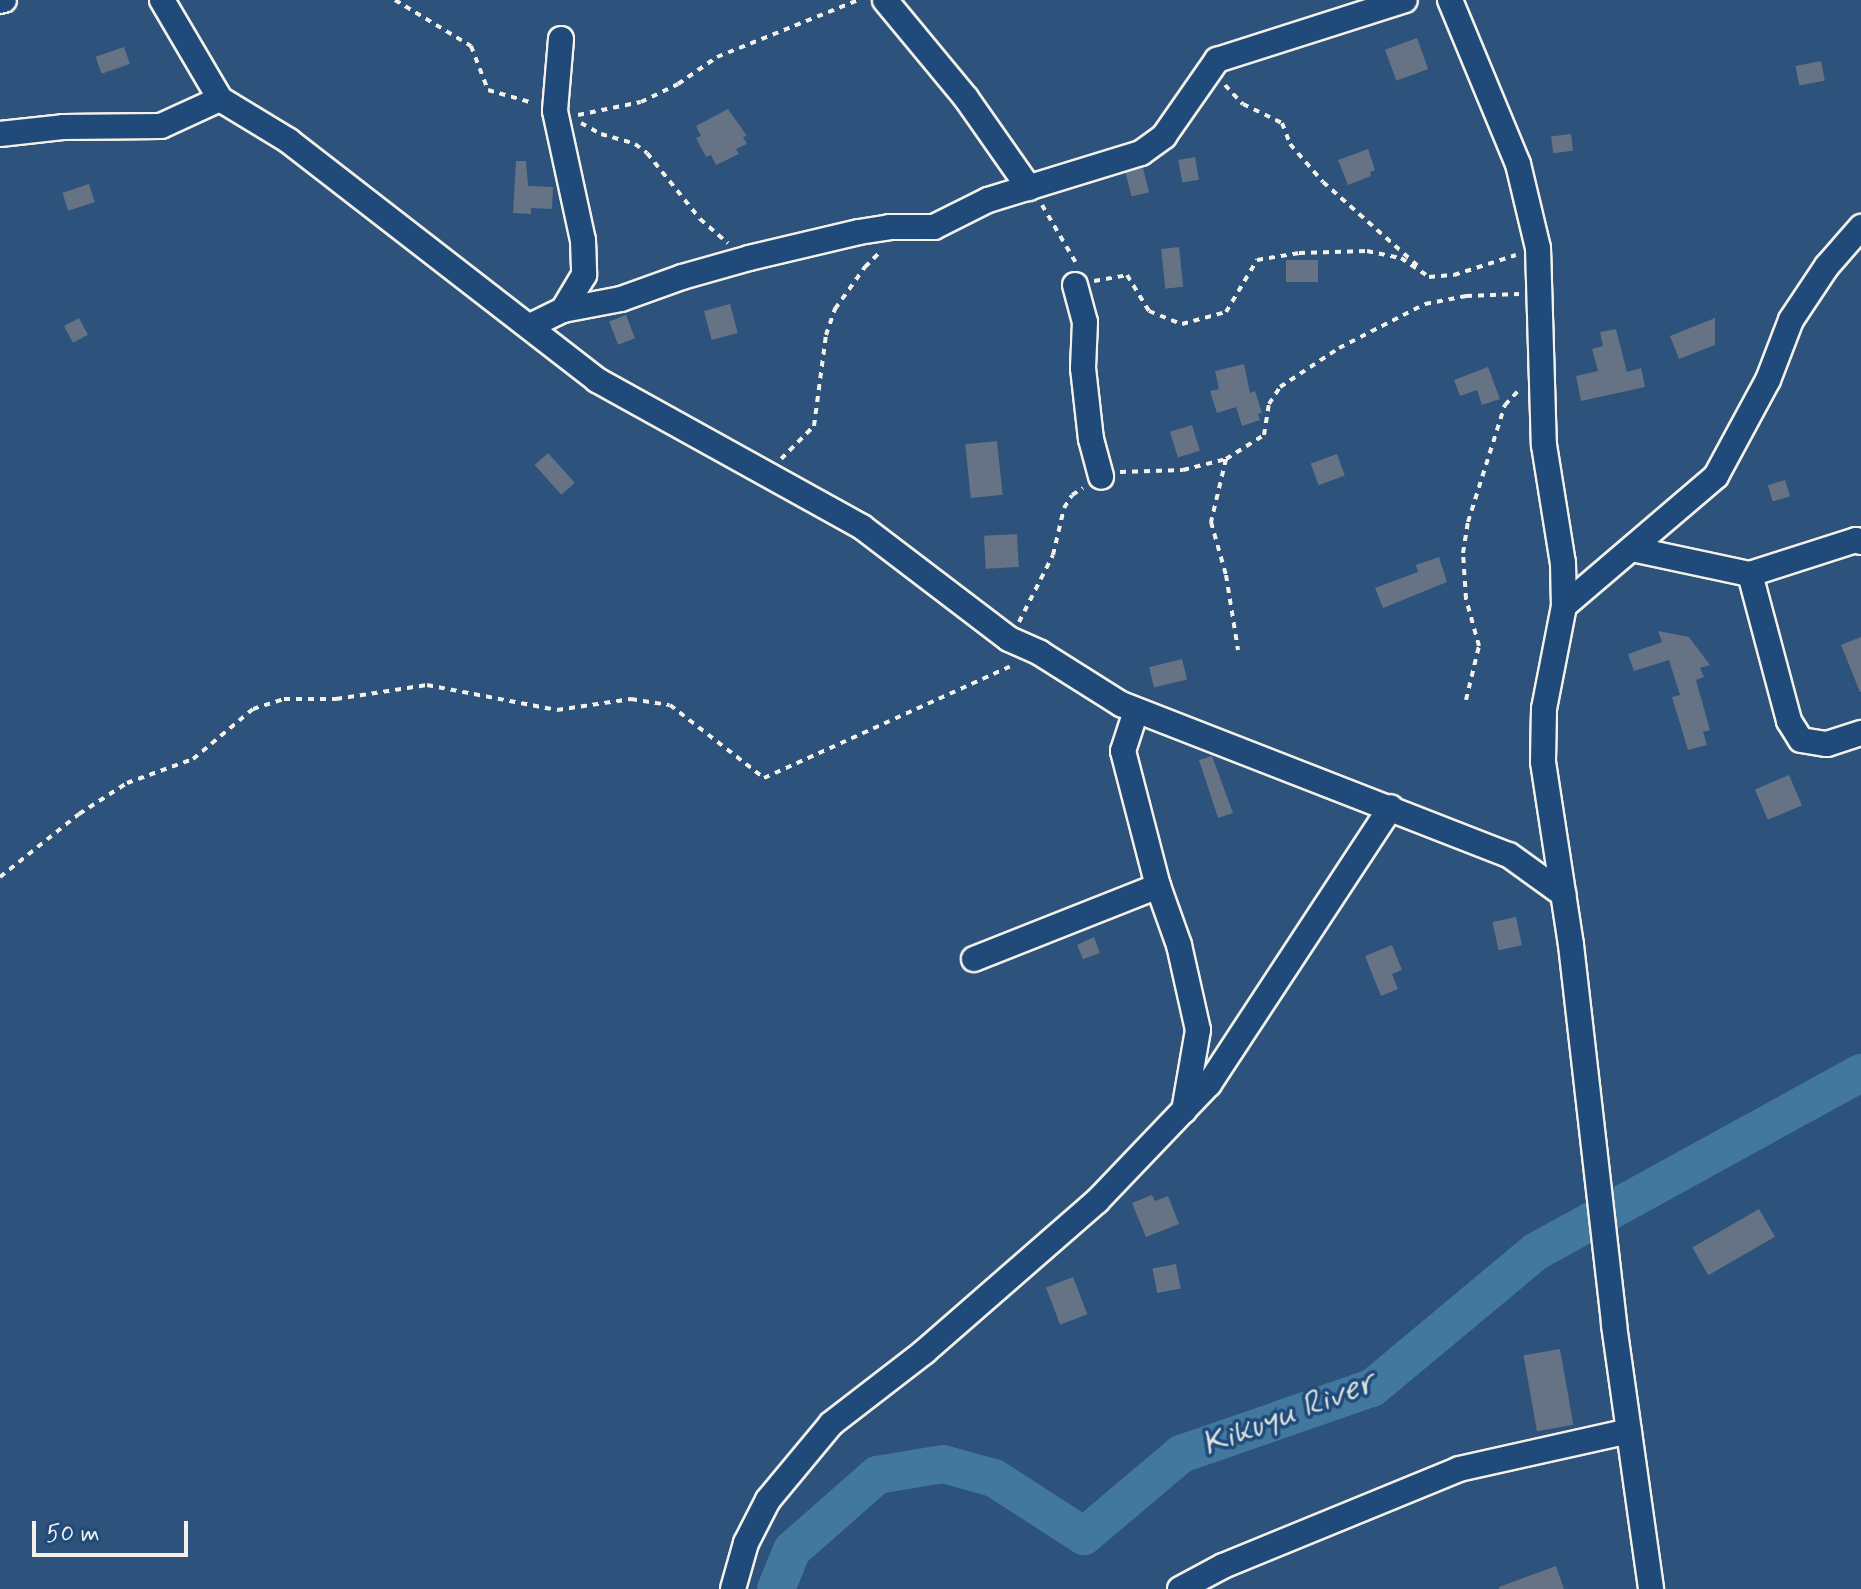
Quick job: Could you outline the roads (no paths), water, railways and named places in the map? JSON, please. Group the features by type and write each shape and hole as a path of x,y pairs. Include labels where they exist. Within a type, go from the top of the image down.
{"street":[{"path":"162,0 220,99 289,141 597,380 862,527 1009,639 1040,653 1136,711 1239,748 1301,776 1391,807 1509,855 1563,894"},
{"path":"885,0 966,98 1029,188"},
{"path":"530,326 563,310 621,299 682,277 859,232 889,227 934,227 988,200 1141,153 1164,136 1214,63 1236,52 1405,0"},
{"path":"1450,0 1518,164 1538,248 1544,445 1563,563 1564,606 1544,709 1543,762 1563,894 1614,1325 1651,1589"},
{"path":"561,39 555,111 583,240 584,263 584,275 563,310"},
{"path":"0,134 63,127 161,126 220,99"},
{"path":"1564,606 1716,476 1768,380 1791,320 1827,266 1861,227"},
{"path":"1081,284 1085,322 1083,368 1091,439 1101,477"},
{"path":"1632,549 1750,574 1856,540 1861,542"},
{"path":"1750,574 1789,721 1801,740 1827,744 1861,733"},
{"path":"1136,711 1123,751 1158,886 1179,945 1198,1030 1183,1112"},
{"path":"733,1589 746,1543 768,1500 831,1424 994,1292 1097,1201 1209,1084 1391,807"},
{"path":"974,959 1158,886"},
{"path":"1180,1589 1223,1566 1459,1469 1629,1431"}],"waterway":[{"name":"Kikuyu River","path":"776,1589 792,1550 877,1475 943,1464 994,1478 1084,1536 1181,1454 1372,1388 1535,1252 1861,1073"}]}
